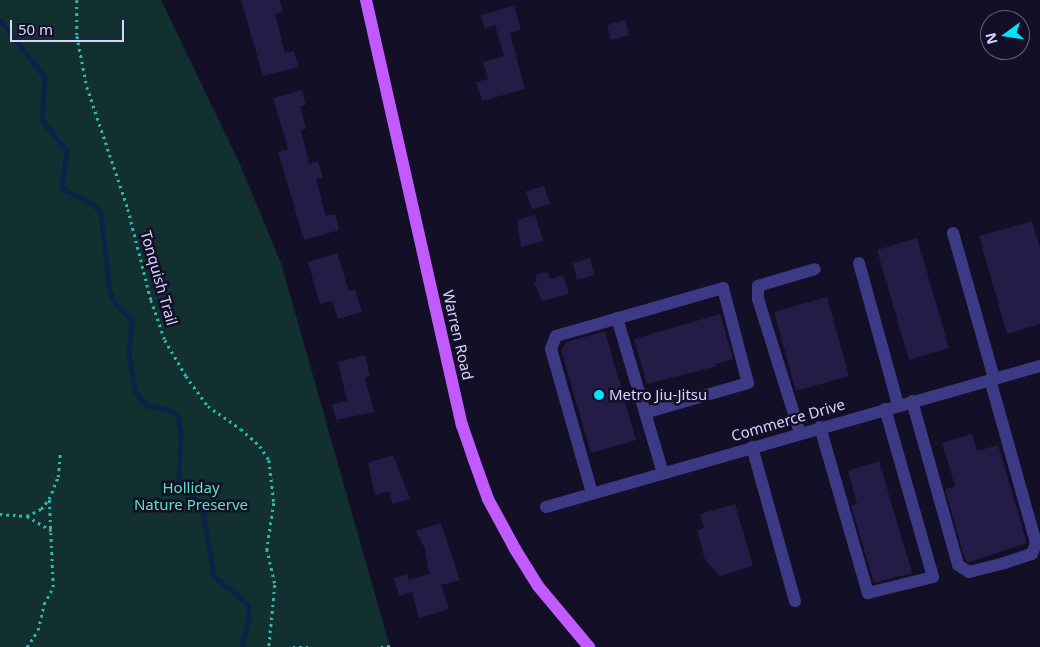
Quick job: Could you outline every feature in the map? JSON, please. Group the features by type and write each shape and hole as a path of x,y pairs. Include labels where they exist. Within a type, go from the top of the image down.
{"main road":[{"name":"Warren Road","path":"366,0 462,425 474,460 488,499 515,549 538,586 589,647"}],"street":[{"path":"912,401 958,565 969,572 1032,554 1036,543 953,233"},
{"path":"859,263 898,405"},
{"path":"800,433 758,299 758,286 814,270"},
{"path":"592,493 551,349 556,336 723,288 748,383 645,413"},
{"path":"617,318 663,473"},
{"name":"Commerce Drive","path":"546,507 885,408 1040,366"},
{"path":"820,427 868,593 933,576 885,408"},
{"path":"752,447 795,601"}],"path":[{"name":"Tonquish Trail","path":"77,0 77,36 87,87 128,209 151,300 165,340 208,406 241,429 260,446 269,460 274,503 267,549 275,585 268,647"},
{"path":"27,516 41,509 49,499 58,477 60,454"},
{"path":"27,647 38,630 44,604 54,587 53,532 49,499"},
{"path":"0,514 27,516 44,523 53,532"},
{"path":"381,647 390,646"},
{"path":"293,647 312,647"}],"green space":[{"name":"Holliday Nature Preserve","path":"0,0 161,0 238,160 281,263 390,647 0,647"}],"building":[{"path":"241,0 280,0 283,12 275,14 285,53 294,51 299,67 263,76"},
{"path":"514,6 521,30 510,33 525,89 482,101 476,82 488,79 483,62 504,56 495,25 485,28 481,15"},
{"path":"625,20 629,35 611,40 607,25"},
{"path":"302,90 306,105 300,106 306,129 301,130 309,164 318,161 323,178 316,179 326,216 335,214 339,230 304,240 278,152 288,149 273,98"},
{"path":"544,186 550,204 532,209 526,191"},
{"path":"535,215 543,241 521,247 517,220"},
{"path":"1032,221 1040,248 1040,324 1007,334 979,236"},
{"path":"917,238 949,348 909,360 877,250"},
{"path":"337,253 349,291 355,290 362,312 338,319 332,301 320,304 308,262"},
{"path":"590,258 595,275 577,280 573,263"},
{"path":"548,272 550,279 563,275 569,294 542,301 534,283 537,282 535,275"},
{"path":"827,297 849,376 796,391 774,312"},
{"path":"720,314 733,359 716,364 717,366 647,384 634,339"},
{"name":"Metro Jiu-Jitsu","path":"605,331 636,440 591,453 561,350 567,342"},
{"path":"365,355 370,376 365,378 374,412 336,420 332,404 347,401 338,362"},
{"path":"972,434 977,451 998,445 1027,543 969,562 965,560 945,489 955,486 942,443"},
{"path":"393,455 410,499 392,504 389,491 375,495 368,463"},
{"path":"879,461 912,573 874,583 851,506 857,504 848,471"},
{"path":"735,504 753,566 720,576 705,560 697,530 704,528 700,514"},
{"path":"441,523 460,580 441,585 449,609 419,618 412,592 399,596 394,578 407,574 409,580 429,574 425,549 416,531"}],"waterway":[{"path":"0,20 45,77 42,120 67,151 62,188 94,204 101,214 110,292 116,304 132,320 129,356 136,392 146,405 170,410 178,416 181,433 179,482 202,506 214,576 248,604 249,617 242,647"}],"place":[{"name":"Metro Jiu-Jitsu","path":"599,395"}]}
